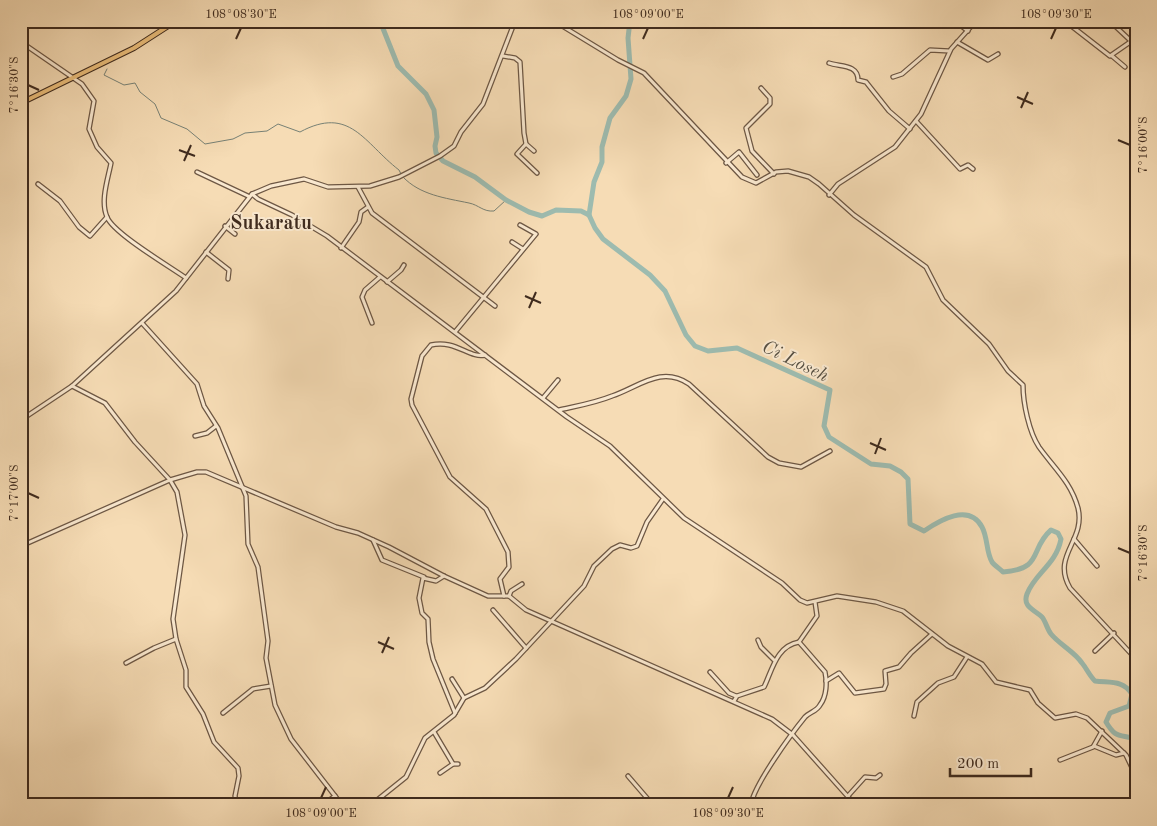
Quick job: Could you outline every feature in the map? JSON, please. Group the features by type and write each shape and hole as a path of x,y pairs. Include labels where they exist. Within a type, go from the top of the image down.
{"main road":[{"path":"21,103 134,48 176,21"}],"street":[{"path":"21,28 22,21"},
{"path":"22,420 72,386 176,291 250,195 271,186 304,179 328,187 370,186 400,176 452,148 461,132 483,104 515,21"},
{"path":"554,21 644,73 742,178 758,182 774,174 788,171 808,178 926,268 943,300 989,344 1008,371 1021,381 1022,398 1038,445 1061,472 1070,487 1077,506 1080,525 1064,559 1065,580 1070,588 1114,633 1136,659"},
{"path":"955,21 968,31"},
{"path":"830,195 838,184 895,147 921,114 950,51 976,21"},
{"path":"1065,21 1125,67"},
{"path":"1115,26 1131,41"},
{"path":"1112,56 1136,38"},
{"path":"21,42 84,86 94,101 89,129 97,147 110,161 105,193 107,217 125,236 186,278"},
{"path":"957,42 988,60 998,54"},
{"path":"893,77 902,74 924,53 930,50 942,49 950,51"},
{"path":"503,56 517,58 520,62 526,144 534,152"},
{"path":"829,63 846,66 854,70 858,80 866,82 889,111 910,129"},
{"path":"761,88 769,97 770,103 746,128 752,152 774,174"},
{"path":"916,121 960,169 968,165 973,168"},
{"path":"526,144 517,154 537,173"},
{"path":"726,163 739,152 757,175"},
{"path":"196,172 250,195 309,224 618,453 684,518 782,583 800,600 815,601 836,596 876,602 903,611 932,634 967,657 982,664 993,680 1000,685 1024,687 1030,690 1038,702 1055,718 1078,714 1102,731 1124,753 1136,776"},
{"path":"38,184 60,201 80,227 90,236 107,217"},
{"path":"358,187 372,213 495,306"},
{"path":"342,248 359,222 361,212 368,207"},
{"path":"455,332 536,233 520,225"},
{"path":"225,226 235,234"},
{"path":"512,242 523,249"},
{"path":"206,252 229,270 228,279"},
{"path":"387,282 404,265"},
{"path":"372,323 362,297 365,290 380,277"},
{"path":"142,323 197,384 204,406 216,426 248,504 248,544 258,567 268,641 266,658 275,705 291,739 342,805"},
{"path":"486,354 478,356 449,344 431,345 422,356 411,399 412,405 450,476 484,505 508,552 509,567 500,579 506,596"},
{"path":"558,410 614,396 660,376 672,376 689,384 776,462 801,467 830,451"},
{"path":"543,398 558,380"},
{"path":"72,386 104,403 135,442 170,480 177,492 185,535 173,618 176,639 186,670 186,687 203,714 214,742 238,768 239,776 235,796 238,805"},
{"path":"195,436 207,433 216,426"},
{"path":"21,546 170,480 197,472 206,472 373,540 488,596 506,596 526,610 772,719 793,735 858,805"},
{"path":"371,805 406,777 422,743 455,713 464,698 485,688 526,648 584,586 594,566 612,548 620,545 631,548 639,544 647,522 663,499"},
{"path":"1074,539 1097,566"},
{"path":"373,540 382,560 424,578 436,581 444,576"},
{"path":"424,578 418,598 422,613 428,619 429,642 437,672 455,713"},
{"path":"506,596 522,584"},
{"path":"710,672 729,693 737,696 764,687 774,660 792,644 799,642 818,614 815,601"},
{"path":"494,610 526,648"},
{"path":"1096,651 1114,633"},
{"path":"826,681 839,673 855,693 884,689 886,684 885,671 899,667 932,634"},
{"path":"126,663 176,639"},
{"path":"758,640 761,647 774,660"},
{"path":"751,805 754,792 793,735 806,717 821,704 826,681 823,668 799,642"},
{"path":"914,716 918,702 938,684 954,677 967,657"},
{"path":"452,679 464,698"},
{"path":"223,713 253,689 272,686"},
{"path":"734,701 737,696"},
{"path":"1060,760 1094,746 1102,731"},
{"path":"434,732 453,764"},
{"path":"1094,746 1116,755 1124,753"},
{"path":"440,773 453,764 458,764"},
{"path":"848,796 864,778 876,778 880,774"},
{"path":"628,776 653,805"},
{"path":"323,805 335,796"}],"waterway":[{"name":"Ci Loseh","path":"380,21 398,66 426,94 434,110 437,137 436,153 443,161 475,177 506,200 529,212 542,216 556,210 581,211 589,215 603,239 650,275 665,291 686,335 695,346 708,351 737,348 830,390 824,426 829,437 871,464 890,466 901,472 908,479 910,524 924,531 938,522 954,516 970,516 982,527 990,558 1003,572 1025,567 1034,557 1044,537 1051,530 1058,533 1061,539 1055,556 1035,580 1027,594 1026,602 1030,608 1042,617 1055,638 1079,659 1095,681 1121,684 1132,694 1129,706 1110,713 1106,722 1115,734 1136,739"},
{"path":"589,215 594,182 602,162 602,147 610,118 626,96 631,79 628,38 630,21"},
{"path":"107,69 104,75 124,85 135,83 140,92 155,104 161,118 187,129 205,144 233,139 245,133 267,131 278,124 300,132 317,125 332,123 344,125 355,131 399,170 401,174"},
{"path":"403,177 425,192 472,204 487,210 494,211 506,200"}],"district":[{"name":"Sukaratu","path":"271,222"}]}
